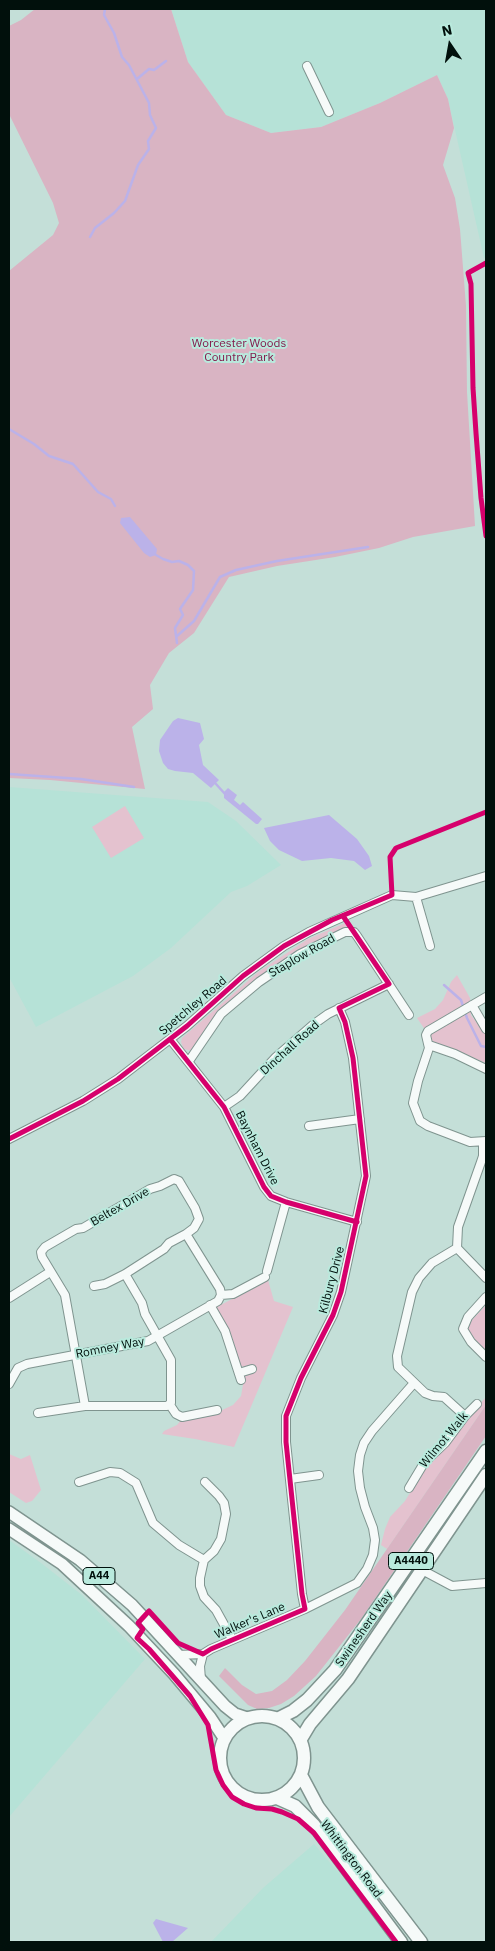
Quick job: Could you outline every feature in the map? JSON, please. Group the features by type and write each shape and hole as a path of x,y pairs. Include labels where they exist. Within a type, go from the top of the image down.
{"highway":[{"name":"Swinesherd Way","path":"279,1718 293,1711 307,1700 335,1670 486,1451"},
{"name":"Swinesherd Way","path":"301,1739 310,1724 348,1679 486,1475"},
{"path":"262,1715 279,1718 291,1726 301,1739 304,1748 304,1762 300,1775 287,1792 276,1798 252,1799 238,1793 227,1782 220,1769 219,1758 224,1738 232,1726 247,1718 262,1715"},
{"name":"Whittington Road","path":"300,1775 318,1807 421,1942"},
{"name":"Whittington Road","path":"276,1798 295,1806 314,1825 401,1942"}],"main road":[{"name":"A44","path":"9,1512 80,1560 132,1605 235,1714 247,1718"},
{"name":"A44","path":"9,1529 62,1564 129,1626 192,1695 224,1738"}],"street":[{"path":"307,66 329,112"},
{"name":"Spetchley Road","path":"9,1139 83,1101 118,1079 170,1039 243,976 300,936 332,920 392,895 416,897 486,876"},
{"path":"416,897 430,946"},
{"name":"Staplow Road","path":"189,1061 222,1014 259,982 284,963 339,934 354,932 409,1015"},
{"name":"Dinchall Road","path":"224,1107 245,1091 290,1044 314,1024 339,1008 389,984"},
{"path":"486,997 428,1031 426,1035 429,1045 413,1103 416,1115 420,1121 428,1126 470,1142 484,1142 481,1162 458,1227 457,1248 486,1278"},
{"path":"470,1006 486,1029"},
{"name":"Kilbury Drive","path":"305,1609 286,1442 286,1416 301,1378 333,1315 341,1292 366,1176 353,1058 345,1022 339,1008"},
{"name":"Baynham Drive","path":"170,1039 224,1107 267,1192 271,1196 357,1222"},
{"path":"429,1045 455,1054 486,1069"},
{"path":"309,1126 360,1119"},
{"name":"Beltex Drive","path":"85,1406 65,1295 50,1272 41,1252 46,1247 150,1189 174,1179 179,1181 195,1208 199,1219 194,1228 186,1234"},
{"name":"Romney Way","path":"9,1384 18,1368 27,1364 140,1344 158,1336 222,1296 233,1294 266,1274 286,1202"},
{"path":"94,1286 105,1284 125,1274 164,1249 169,1243 186,1234 220,1289 222,1296"},
{"path":"457,1248 439,1258 425,1270 412,1292 397,1356 398,1367 414,1383 428,1395 444,1397 465,1416"},
{"path":"9,1298 50,1272"},
{"path":"125,1274 142,1303 145,1314 172,1365 172,1398 170,1405 176,1414 182,1417 216,1410"},
{"path":"486,1297 468,1318 463,1329 471,1342 486,1357"},
{"path":"210,1305 225,1331 240,1376 252,1369"},
{"name":"Walker's Lane","path":"178,1655 203,1654 305,1609 357,1583 372,1556 375,1540 373,1528 365,1507 359,1477 360,1455 364,1443 372,1431 414,1383"},
{"name":"Wilmot Walk","path":"409,1488 424,1463 453,1434 476,1404"},
{"path":"38,1413 85,1406 170,1405"},
{"path":"79,1482 110,1472 120,1473 130,1478 140,1490 147,1512 153,1523 179,1545 204,1560"},
{"name":"Wilmot Walk","path":"406,1473 415,1478"},
{"path":"290,1479 319,1475"},
{"path":"204,1482 224,1503 226,1514 225,1527 221,1539 204,1560 200,1586 204,1597 216,1610 232,1640"},
{"path":"422,1570 452,1586 486,1583"},
{"path":"201,1680 200,1666 203,1654"}],"shaded area":[{"path":"171,9 486,9 486,257 484,258 448,99 437,75 380,103 321,127 271,133 226,115 188,62"},
{"path":"130,517 157,549 156,555 150,557 144,553 120,523 121,518"},
{"path":"178,718 200,723 204,739 199,745 203,765 219,780 211,788 193,773 168,769 163,763 159,751 160,740 173,721"},
{"path":"9,787 208,802 236,821 281,865 247,886 231,892 171,948 133,976 36,1027 9,977"},
{"path":"228,788 237,795 234,800 240,805 243,802 262,819 258,824 224,798 224,792"},
{"path":"125,806 144,838 111,858 92,827"},
{"path":"329,815 357,839 369,856 372,866 365,870 354,861 331,858 302,861 279,850 270,841 264,828"},
{"path":"345,923 349,928 342,929 297,952 256,980 213,1018 192,1051 184,1049 181,1042 182,1038 258,972 308,939"},
{"path":"457,975 470,998 471,1015 486,1035 486,1063 434,1043 417,1018 435,1009 443,1000 451,982"},
{"path":"268,1280 274,1301 293,1307 234,1447 162,1434 164,1431 177,1425 182,1419 220,1411 233,1405 241,1396 246,1368 239,1365 215,1308"},
{"path":"486,1305 486,1355 472,1344 466,1329"},
{"path":"486,1397 486,1405 387,1549 381,1545 390,1517 405,1501 422,1473"},
{"path":"9,1454 21,1459 30,1455 41,1490 32,1501 26,1503 9,1492"},
{"path":"9,1540 82,1595 145,1659 9,1817"},
{"path":"314,1844 357,1894 391,1942 211,1942 263,1888"},
{"path":"156,1919 188,1928 172,1942 163,1942 153,1923"}],"green space":[{"name":"Worcester Woods Country Park","path":"35,9 171,9 188,62 226,115 271,133 321,127 380,103 437,75 448,99 454,128 443,165 455,198 460,229 466,306 467,392 475,526 413,537 379,548 277,566 229,577 194,633 169,653 150,685 153,709 132,727 145,789 9,778 9,271 53,235 59,223 53,203 9,114 9,26 21,20"},
{"path":"486,1405 486,1436 361,1619 316,1676 294,1696 281,1704 257,1709 248,1705 219,1676 225,1668 242,1685 256,1694 272,1691 287,1680 305,1661 345,1610"}],"waterway":[{"path":"90,237 95,228 114,213 125,201 138,165 149,149 148,141 156,128 150,115 149,103 129,65 122,57 114,33 104,15 105,9"},
{"path":"137,79 149,69 154,70 166,61"},
{"path":"9,429 34,444 49,456 73,464 98,492 111,499 115,506"},
{"path":"177,636 194,621 220,577 236,570 277,561 368,547"},
{"path":"156,555 172,562 179,561 188,565 194,571 193,590 180,609 183,615 175,628 177,643"},
{"path":"9,774 81,779 134,787"},
{"path":"216,784 225,794"},
{"path":"444,985 461,1000 467,1018 481,1046 486,1047"}],"cycle path":[{"path":"486,263 468,273 471,284 476,433 486,536"},
{"path":"9,1139 83,1101 118,1079 187,1026 243,976 284,946 332,920 392,895 390,857 396,848 486,812"},
{"path":"343,916 389,984 339,1008 345,1022 353,1058 366,1176 341,1292 333,1315 301,1378 286,1416 286,1442 305,1609 203,1654 178,1643 149,1611 138,1623 143,1629 137,1638 190,1696 208,1725 216,1770 223,1785 232,1797 244,1804 256,1808 272,1809 298,1819 314,1833 396,1942"},
{"path":"170,1039 224,1107 264,1187 271,1196 357,1222"}]}
